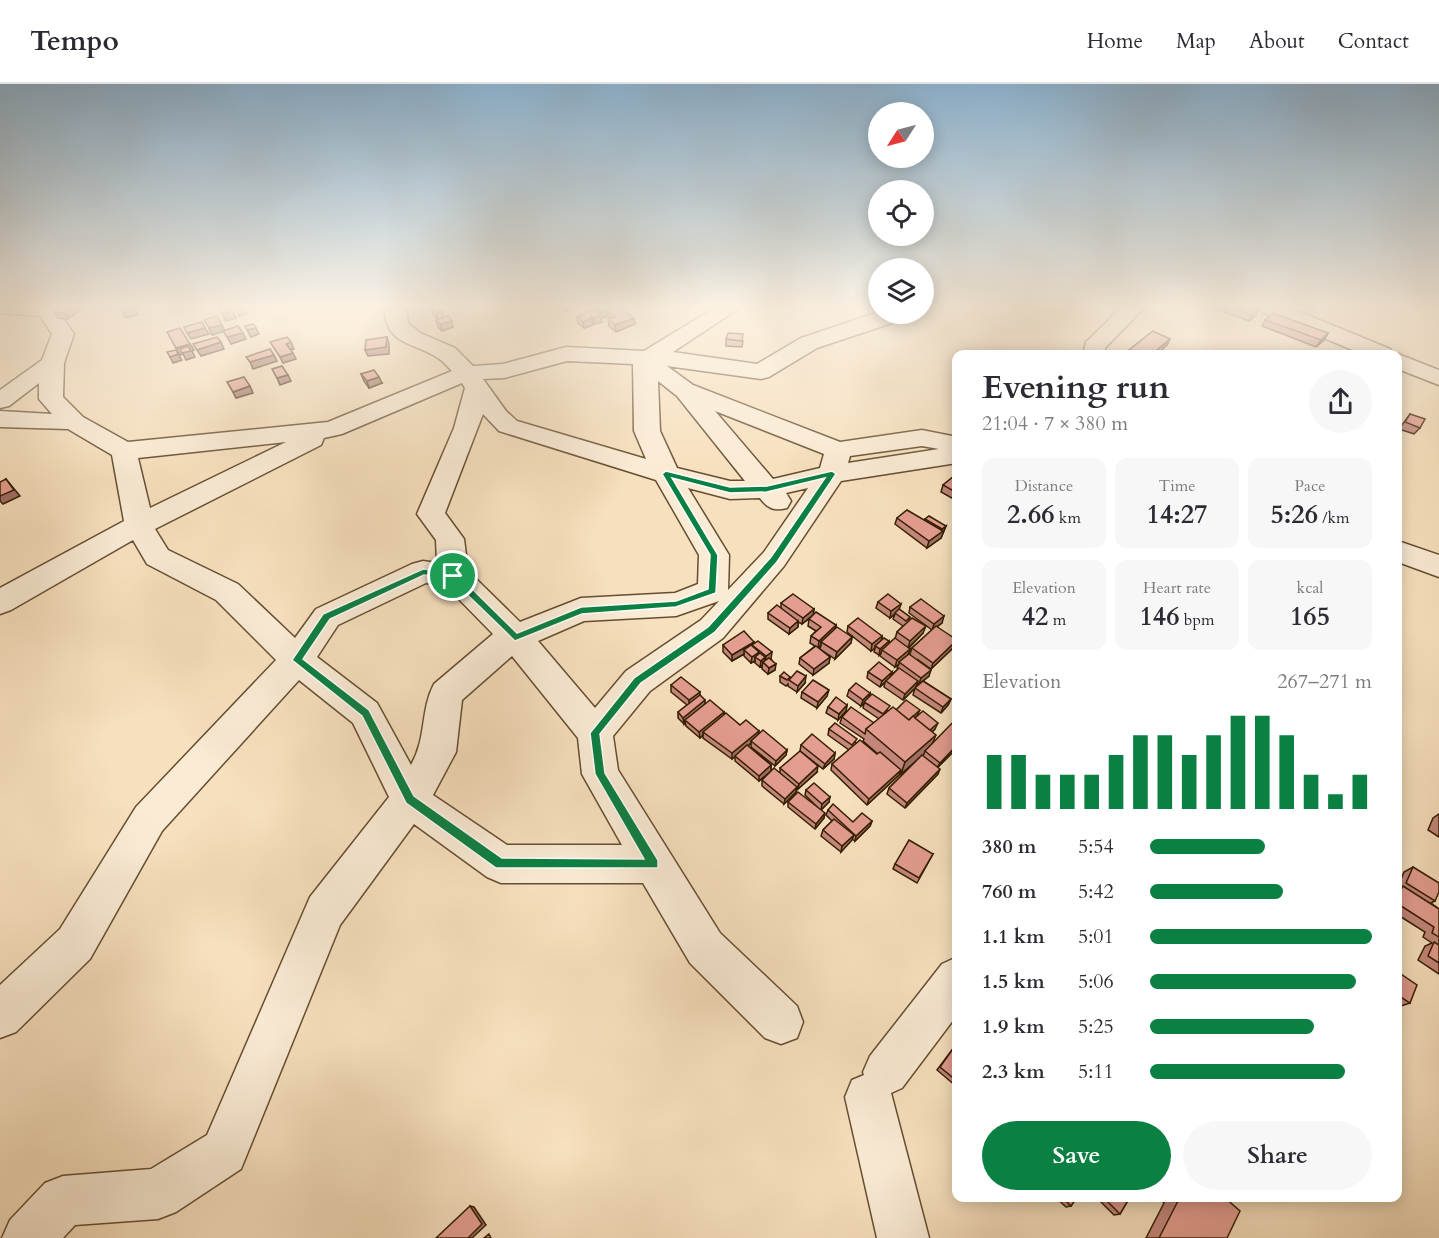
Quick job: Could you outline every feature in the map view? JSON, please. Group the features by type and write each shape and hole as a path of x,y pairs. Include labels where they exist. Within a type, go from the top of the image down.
{"street":[{"path":"454,361 472,380 497,416 508,426 666,474 730,490 767,489 835,462 922,438 952,444"},
{"path":"0,602 139,525 333,429 472,380 541,361"},
{"path":"28,1238 63,1201 158,1194 224,1152 325,910 410,800 438,752 446,694 508,640 581,610 676,604 712,591 714,555 666,474 647,431 646,361"},
{"path":"647,361 684,390 797,525"},
{"path":"693,361 761,372 779,361"},
{"path":"52,363 51,399 74,422 124,451 333,429"},
{"path":"0,401 52,363"},
{"path":"1402,363 1439,378"},
{"path":"453,576 450,539 431,514 467,429 472,380"},
{"path":"684,390 835,462 952,455"},
{"path":"0,419 74,422"},
{"path":"124,451 139,525 157,556 227,592 297,660 365,713 410,800 501,864 654,864"},
{"path":"595,733 638,681 712,629 774,560 835,462"},
{"path":"1402,552 1439,566"},
{"path":"0,1016 75,944 149,819 297,660 327,617 423,572 453,576 515,637 595,733 600,774 705,948 781,1022"},
{"path":"903,1238 878,1085 952,986"}],"building":[{"path":"282,366 288,375 277,378 272,369"},
{"path":"374,370 379,377 367,381 361,374"},
{"path":"244,377 250,386 233,392 227,382"},
{"path":"1410,414 1425,419 1420,428 1405,422"},
{"path":"952,478 952,490 943,485"},
{"path":"6,479 14,490 0,496 0,482"},
{"path":"907,510 943,531 929,541 897,518"},
{"path":"929,516 946,526 942,529 925,519"},
{"path":"793,594 814,609 803,618 781,603"},
{"path":"888,594 901,604 891,611 878,602"},
{"path":"921,599 944,616 934,624 910,607"},
{"path":"777,605 798,621 790,628 768,613"},
{"path":"899,609 910,617 906,621 895,613"},
{"path":"816,612 836,625 819,641 811,636 821,627 809,619"},
{"path":"858,618 882,636 872,644 848,626"},
{"path":"912,618 926,626 910,641 897,632"},
{"path":"936,626 952,637 952,645 933,663 912,648"},
{"path":"837,627 852,637 837,652 821,642"},
{"path":"744,631 754,642 732,655 723,645"},
{"path":"884,638 889,641 880,649 875,646"},
{"path":"895,638 910,649 897,660 882,650"},
{"path":"758,641 772,652 766,656 752,645"},
{"path":"751,645 759,652 752,657 744,650"},
{"path":"816,646 830,657 814,669 800,658"},
{"path":"760,653 765,657 761,661 755,657"},
{"path":"909,654 931,670 921,678 899,662"},
{"path":"769,658 776,664 769,668 763,662"},
{"path":"879,662 892,672 882,681 868,672"},
{"path":"899,668 918,681 905,694 886,681"},
{"path":"797,671 806,676 798,686 789,680"},
{"path":"784,672 790,677 787,680 780,676"},
{"path":"681,677 700,692 689,700 671,685"},
{"path":"813,680 829,690 818,702 802,692"},
{"path":"923,681 951,699 943,707 915,688"},
{"path":"856,683 870,693 863,700 849,690"},
{"path":"872,694 890,706 883,714 864,702"},
{"path":"700,695 705,700 683,718 678,712"},
{"path":"836,697 847,705 839,714 828,707"},
{"path":"710,700 724,712 699,732 685,720"},
{"path":"906,700 920,710 909,720 896,710"},
{"path":"851,707 874,723 866,729 865,734 842,717"},
{"path":"893,707 909,720 913,716 936,735 905,762 866,729"},
{"path":"923,711 938,723 930,730 915,718"},
{"path":"726,713 740,725 746,720 759,731 732,753 703,732"},
{"path":"835,723 857,739 852,745 829,729"},
{"path":"952,723 952,750 940,763 925,751"},
{"path":"763,730 787,750 776,761 751,741"},
{"path":"812,734 835,753 825,764 801,745"},
{"path":"860,740 877,754 880,752 901,770 869,799 832,764"},
{"path":"747,745 771,765 759,776 735,756"},
{"path":"800,751 818,766 799,784 780,768"},
{"path":"922,755 940,769 907,803 889,788"},
{"path":"774,768 797,787 785,799 762,780"},
{"path":"814,783 830,797 822,804 806,790"},
{"path":"798,792 825,813 816,824 788,802"},
{"path":"833,804 853,822 862,813 872,821 856,836 828,810"},
{"path":"834,819 854,835 842,846 823,830"},
{"path":"909,840 933,854 919,878 895,864"},
{"path":"1413,867 1439,883 1439,892 1435,901 1406,883"},
{"path":"1403,886 1439,909 1439,937 1432,933 1434,927 1402,907"},
{"path":"1434,942 1439,945 1439,963 1428,956"},
{"path":"1402,975 1417,985 1410,1003 1402,998"},
{"path":"952,1050 952,1077 940,1067"},
{"path":"1108,1202 1127,1202 1120,1214"},
{"path":"1177,1202 1230,1202 1240,1211 1227,1238 1159,1238"},
{"path":"470,1206 482,1224 468,1238 436,1238"}],"route":[{"path":"666,474 730,490 767,489 832,474 774,560 712,629 638,681 595,733 600,774 654,864 501,864 410,800 365,713 297,660 327,617 423,572 453,576 515,637 581,610 676,604 712,591 714,555 666,474"}]}
